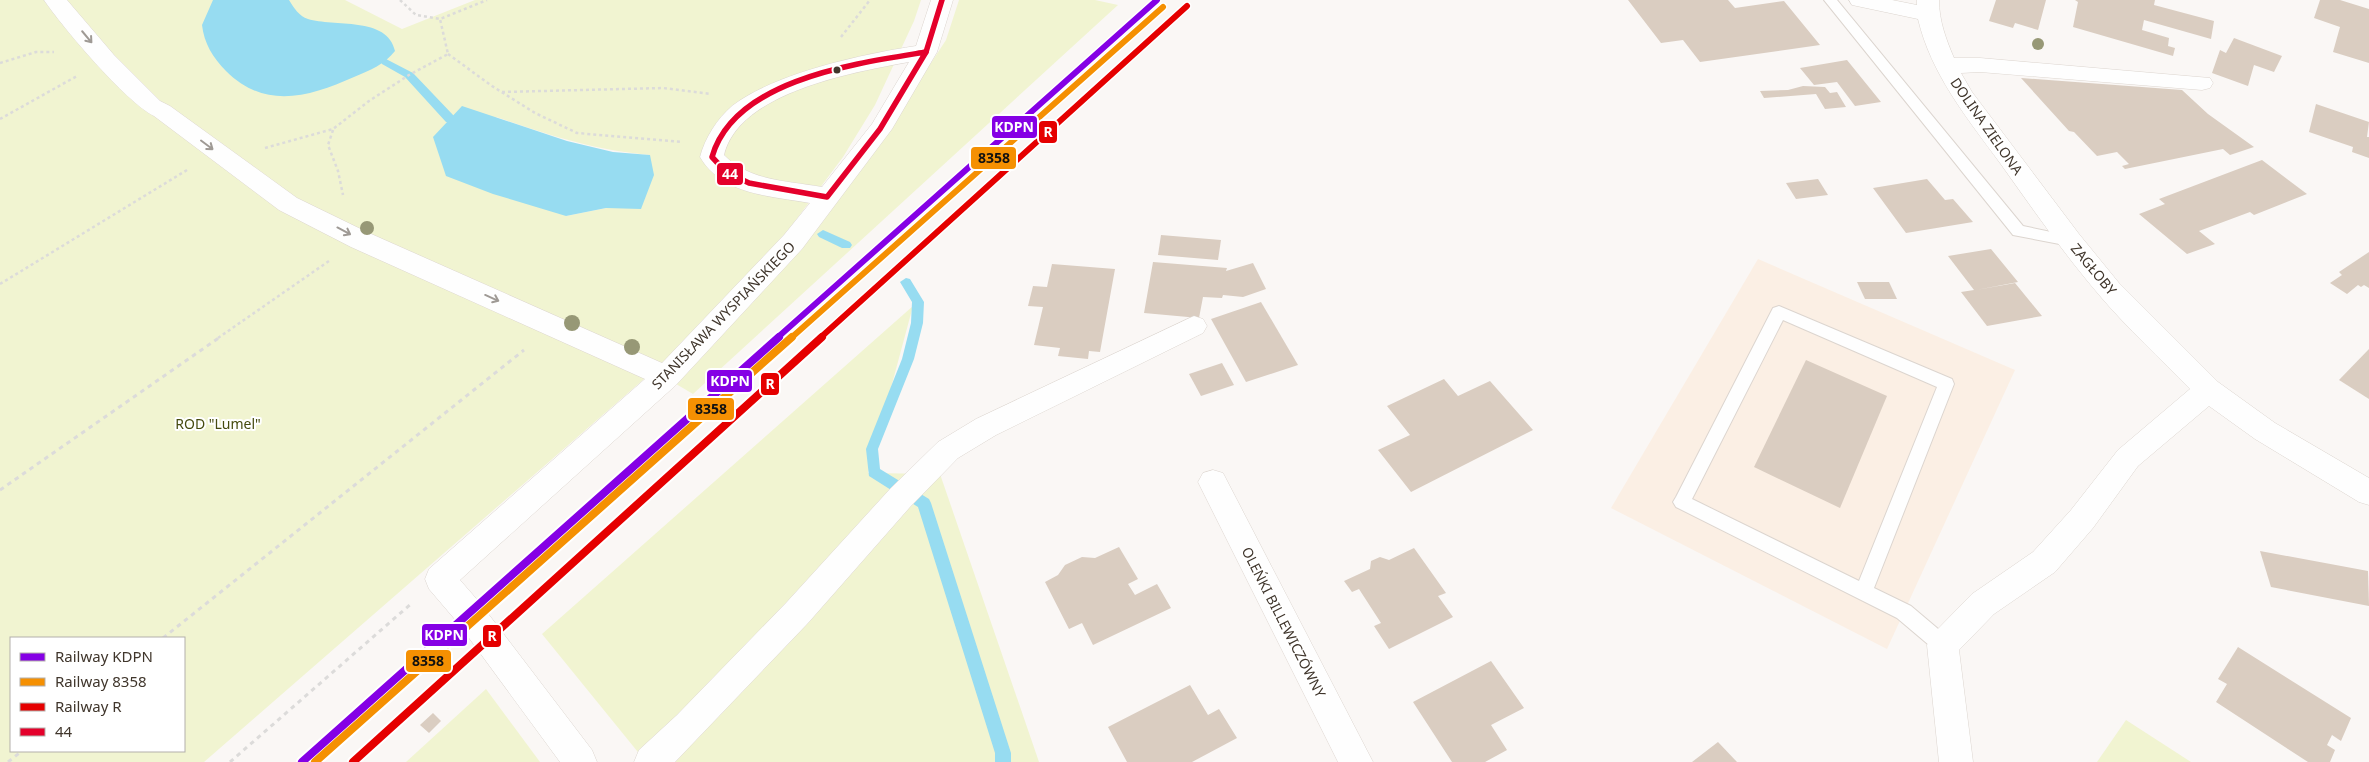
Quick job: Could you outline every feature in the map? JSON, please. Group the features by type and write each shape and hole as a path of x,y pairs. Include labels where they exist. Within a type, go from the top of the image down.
{"street":[{"path":"55,0 96,66 288,204 360,240 666,377"},
{"name":"STANISŁAWA WYSPIAŃSKIEGO","path":"440,579 666,377 793,242 880,129 926,52 942,0"},
{"path":"1860,0 1928,7"},
{"name":"DOLINA ZIELONA","path":"1928,7 1946,66 1963,96 2070,241"},
{"path":"827,197 748,184 726,172 712,157 714,145 740,111 766,96 807,80 906,54 926,52"},
{"path":"1946,66 1980,65 2202,83"},
{"name":"ZAGŁOBY","path":"2070,241 2110,290 2208,390 2264,431 2369,493"},
{"path":"652,762 689,726 797,612 908,488 948,450 986,427 1194,326"},
{"path":"1956,762 1943,646 1983,604 2044,562 2082,519 2128,458 2208,390"},
{"name":"OLEŃKI BILLEWICZÓWNY","path":"1213,482 1356,762"},
{"path":"440,579 469,613 580,762"}],"lane":[{"name":"ZAGŁOBY","path":"1830,0 2018,231 2070,241"},
{"path":"1863,592 1946,384 1779,312 1682,502 1863,592 1904,612 1943,646"}],"path":[{"path":"400,0 416,16 440,19 487,0"},
{"path":"440,19 448,54 501,92 535,113 577,133 714,145"},
{"path":"0,63 36,52 54,52 76,62 96,66"},
{"path":"225,159 333,129 369,101 401,80 448,54"},
{"path":"0,119 96,66"},
{"path":"501,92 663,88 719,94 766,96"},
{"path":"327,223 338,211 344,194 328,145 333,129"},
{"path":"0,284 192,167"},
{"path":"0,490 360,240"},
{"path":"163,637 525,349"},
{"path":"230,762 440,579"},
{"path":"8,762 21,752"}],"shaded area":[{"path":"1758,259 2015,370 1887,649 1611,508"}],"green space":[{"name":"ROD \"Lumel\"","path":"0,0 345,0 402,29 475,0 921,0 914,21 875,105 843,157 778,244 667,359 204,762 0,762","holes":["496,117 590,146 650,155 641,208 606,208 566,216"]},
{"path":"959,0 1095,0 1118,5 693,394 671,381 912,92 946,40"},
{"path":"913,306 868,473 940,474 1039,762 646,762 542,634"},
{"path":"486,689 540,762 406,762"},
{"path":"2126,720 2191,762 2097,762"}],"water":[{"path":"213,0 289,0 299,14 305,18 358,25 382,32 390,40 395,51 381,64 320,90 288,96 256,91 241,83 226,71 217,61 207,44 202,25"},
{"path":"462,106 567,141 613,152 650,155 654,175 641,209 606,208 566,216 493,194 446,176 433,137"}],"building":[{"path":"1628,0 1728,0 1735,8 1784,1 1820,45 1700,62 1683,40 1661,43"},
{"path":"1996,0 2046,0 2038,30 2015,23 2013,28 1989,21"},
{"path":"2075,0 2155,0 2154,5 2214,21 2211,39 2144,20 2142,30 2169,38 2168,46 2175,48 2173,56 2073,27 2078,2"},
{"path":"2320,0 2340,0 2369,9 2369,63 2333,52 2340,27 2314,18"},
{"path":"2234,38 2282,56 2274,72 2254,65 2248,86 2212,73 2220,50 2226,53"},
{"path":"1847,60 1881,102 1855,106 1837,82 1814,85 1800,68"},
{"path":"2021,78 2182,90 2208,114 2254,147 2230,155 2223,149 2125,169 2122,166 2129,164 2117,152 2097,156 2074,132 2069,131"},
{"path":"1803,86 1825,87 1830,93 1837,92 1846,107 1825,109 1816,94 1764,98 1760,91 1788,90"},
{"path":"2316,104 2369,122 2367,137 2369,137 2369,158 2352,152 2353,147 2309,132"},
{"path":"2262,160 2307,194 2254,215 2250,212 2199,231 2215,244 2187,254 2139,214 2165,204 2159,199"},
{"path":"1818,179 1828,195 1796,199 1786,183"},
{"path":"1927,179 1945,200 1953,199 1973,222 1906,233 1873,188"},
{"path":"1161,235 1221,240 1218,260 1158,255"},
{"path":"1991,249 2018,282 1976,290 2015,283 2042,316 1987,326 1961,292 1974,290 1948,256"},
{"path":"2369,252 2369,288 2364,285 2361,287 2358,285 2347,294 2330,283 2342,275 2339,272"},
{"path":"1153,262 1227,268 1226,271 1253,263 1266,289 1243,297 1223,295 1222,298 1203,297 1199,318 1144,313"},
{"path":"1052,264 1115,269 1100,352 1089,351 1088,359 1058,356 1060,348 1034,345 1043,307 1028,306 1033,286 1047,287"},
{"path":"1857,282 1889,282 1897,299 1865,299"},
{"path":"1261,302 1298,365 1246,382 1211,319"},
{"path":"2369,349 2369,399 2339,380"},
{"path":"1806,360 1887,396 1840,508 1754,467"},
{"path":"1222,363 1234,385 1201,396 1189,374"},
{"path":"1444,379 1458,396 1490,381 1533,430 1411,492 1378,450 1410,435 1387,406"},
{"path":"1119,547 1138,579 1128,584 1135,595 1157,584 1171,608 1093,645 1082,623 1069,629 1045,582 1058,575 1065,565 1082,557 1095,558"},
{"path":"1414,548 1446,593 1438,596 1453,617 1389,649 1374,626 1381,623 1359,589 1352,592 1344,581 1370,569 1371,561 1380,557 1389,560"},
{"path":"2260,551 2368,571 2369,606 2271,587"},
{"path":"2238,647 2351,718 2341,741 2332,735 2327,745 2335,750 2330,762 2308,762 2216,702 2227,684 2218,679"},
{"path":"1491,661 1524,708 1491,725 1507,750 1485,762 1452,762 1413,702"},
{"path":"1190,685 1208,715 1219,709 1237,738 1192,762 1127,762 1108,727"},
{"path":"433,713 441,721 429,733 420,725"},
{"path":"1718,742 1737,762 1692,762"}],"waterway":[{"path":"386,62 409,75 450,119"},
{"path":"823,234 846,245"},
{"path":"906,282 918,302 917,323 908,359 872,449 874,472 924,503 1003,753 1003,762"}],"rail line":[{"name":"KDPN","path":"302,762 1157,0"},
{"name":"R","path":"353,762 1187,6"},
{"name":"8358","path":"315,762 1163,7"}],"transit line":[{"name":"44","path":"926,52 942,0"},
{"name":"44","path":"926,52 880,129 827,197 749,183 726,172 712,157 716,144 730,121 758,100 779,89 854,65 926,52"}]}
